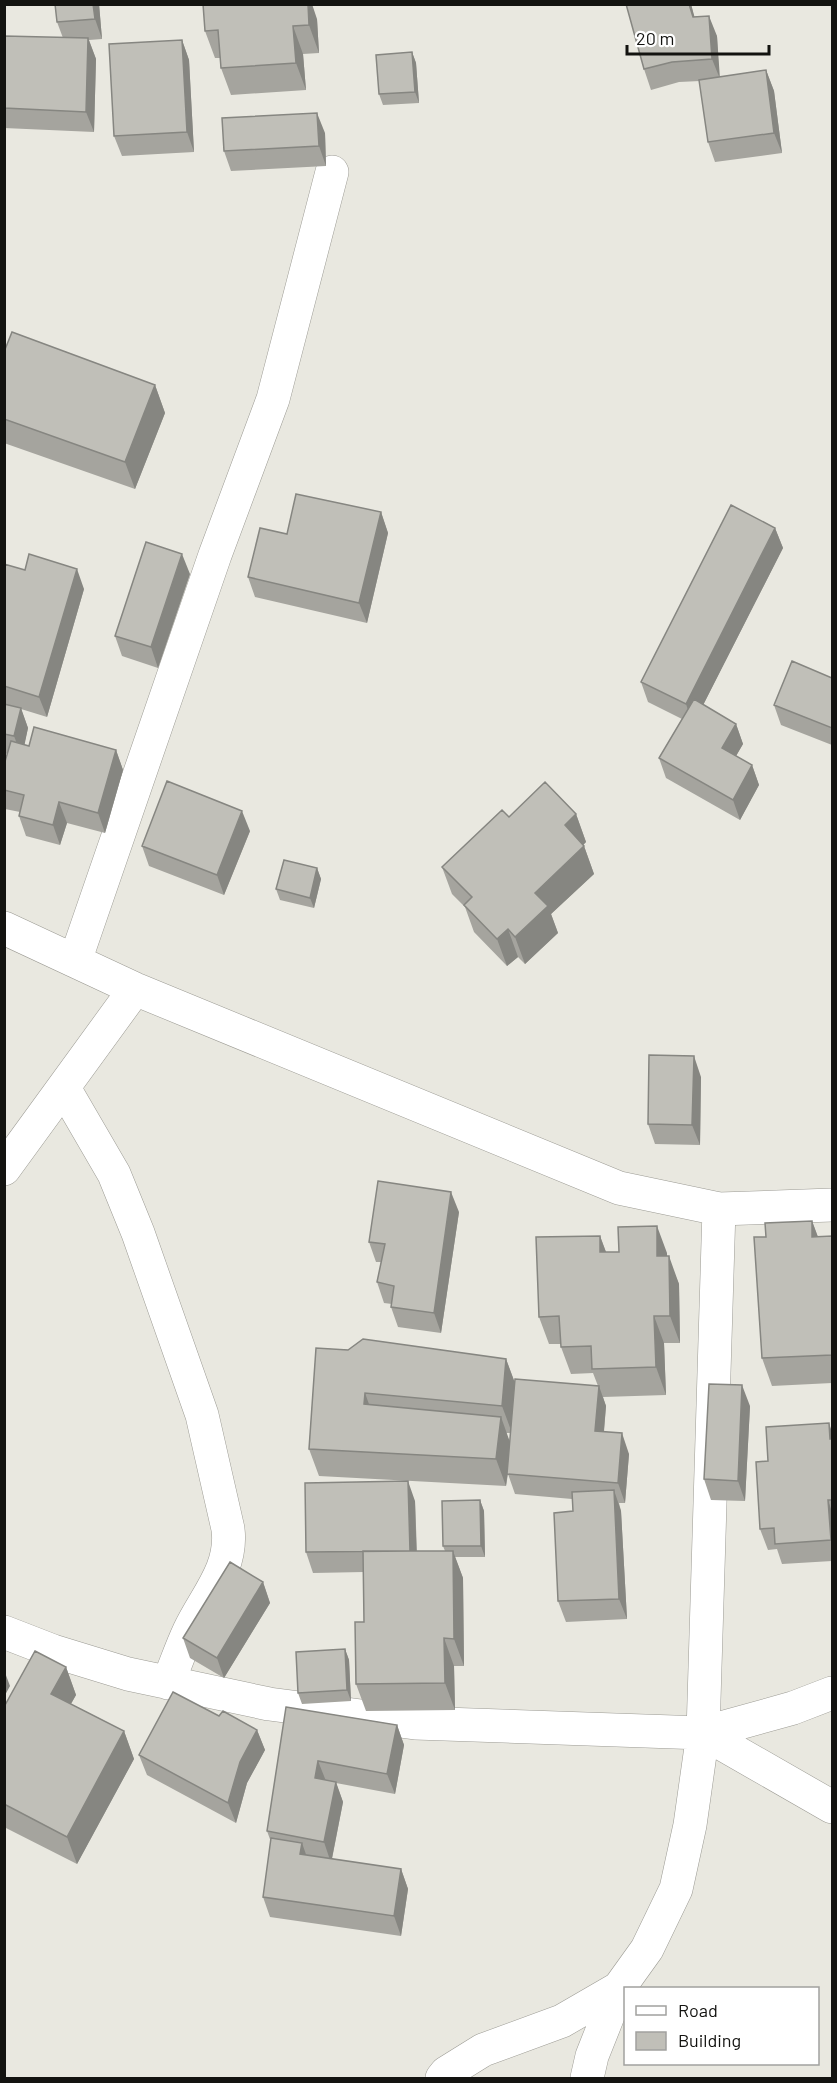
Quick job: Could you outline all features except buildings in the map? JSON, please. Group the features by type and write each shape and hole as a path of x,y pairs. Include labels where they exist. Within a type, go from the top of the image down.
{"street":[{"path":"75,961 211,566 273,399 332,172"},
{"path":"4,928 135,989 620,1188 718,1209 832,1205"},
{"path":"4,1169 135,989"},
{"path":"64,1088 114,1174 138,1233 202,1414 228,1529 230,1546 223,1570 189,1630 168,1683"},
{"path":"587,2079 592,2056 619,1988 647,1949 676,1889 690,1825 703,1733 718,1209"},
{"path":"4,1632 87,1662 168,1683 269,1704 415,1723 703,1733 793,1708 832,1693"},
{"path":"703,1733 832,1807"},
{"path":"442,2079 446,2073 483,2050 562,2021 619,1988"}]}
